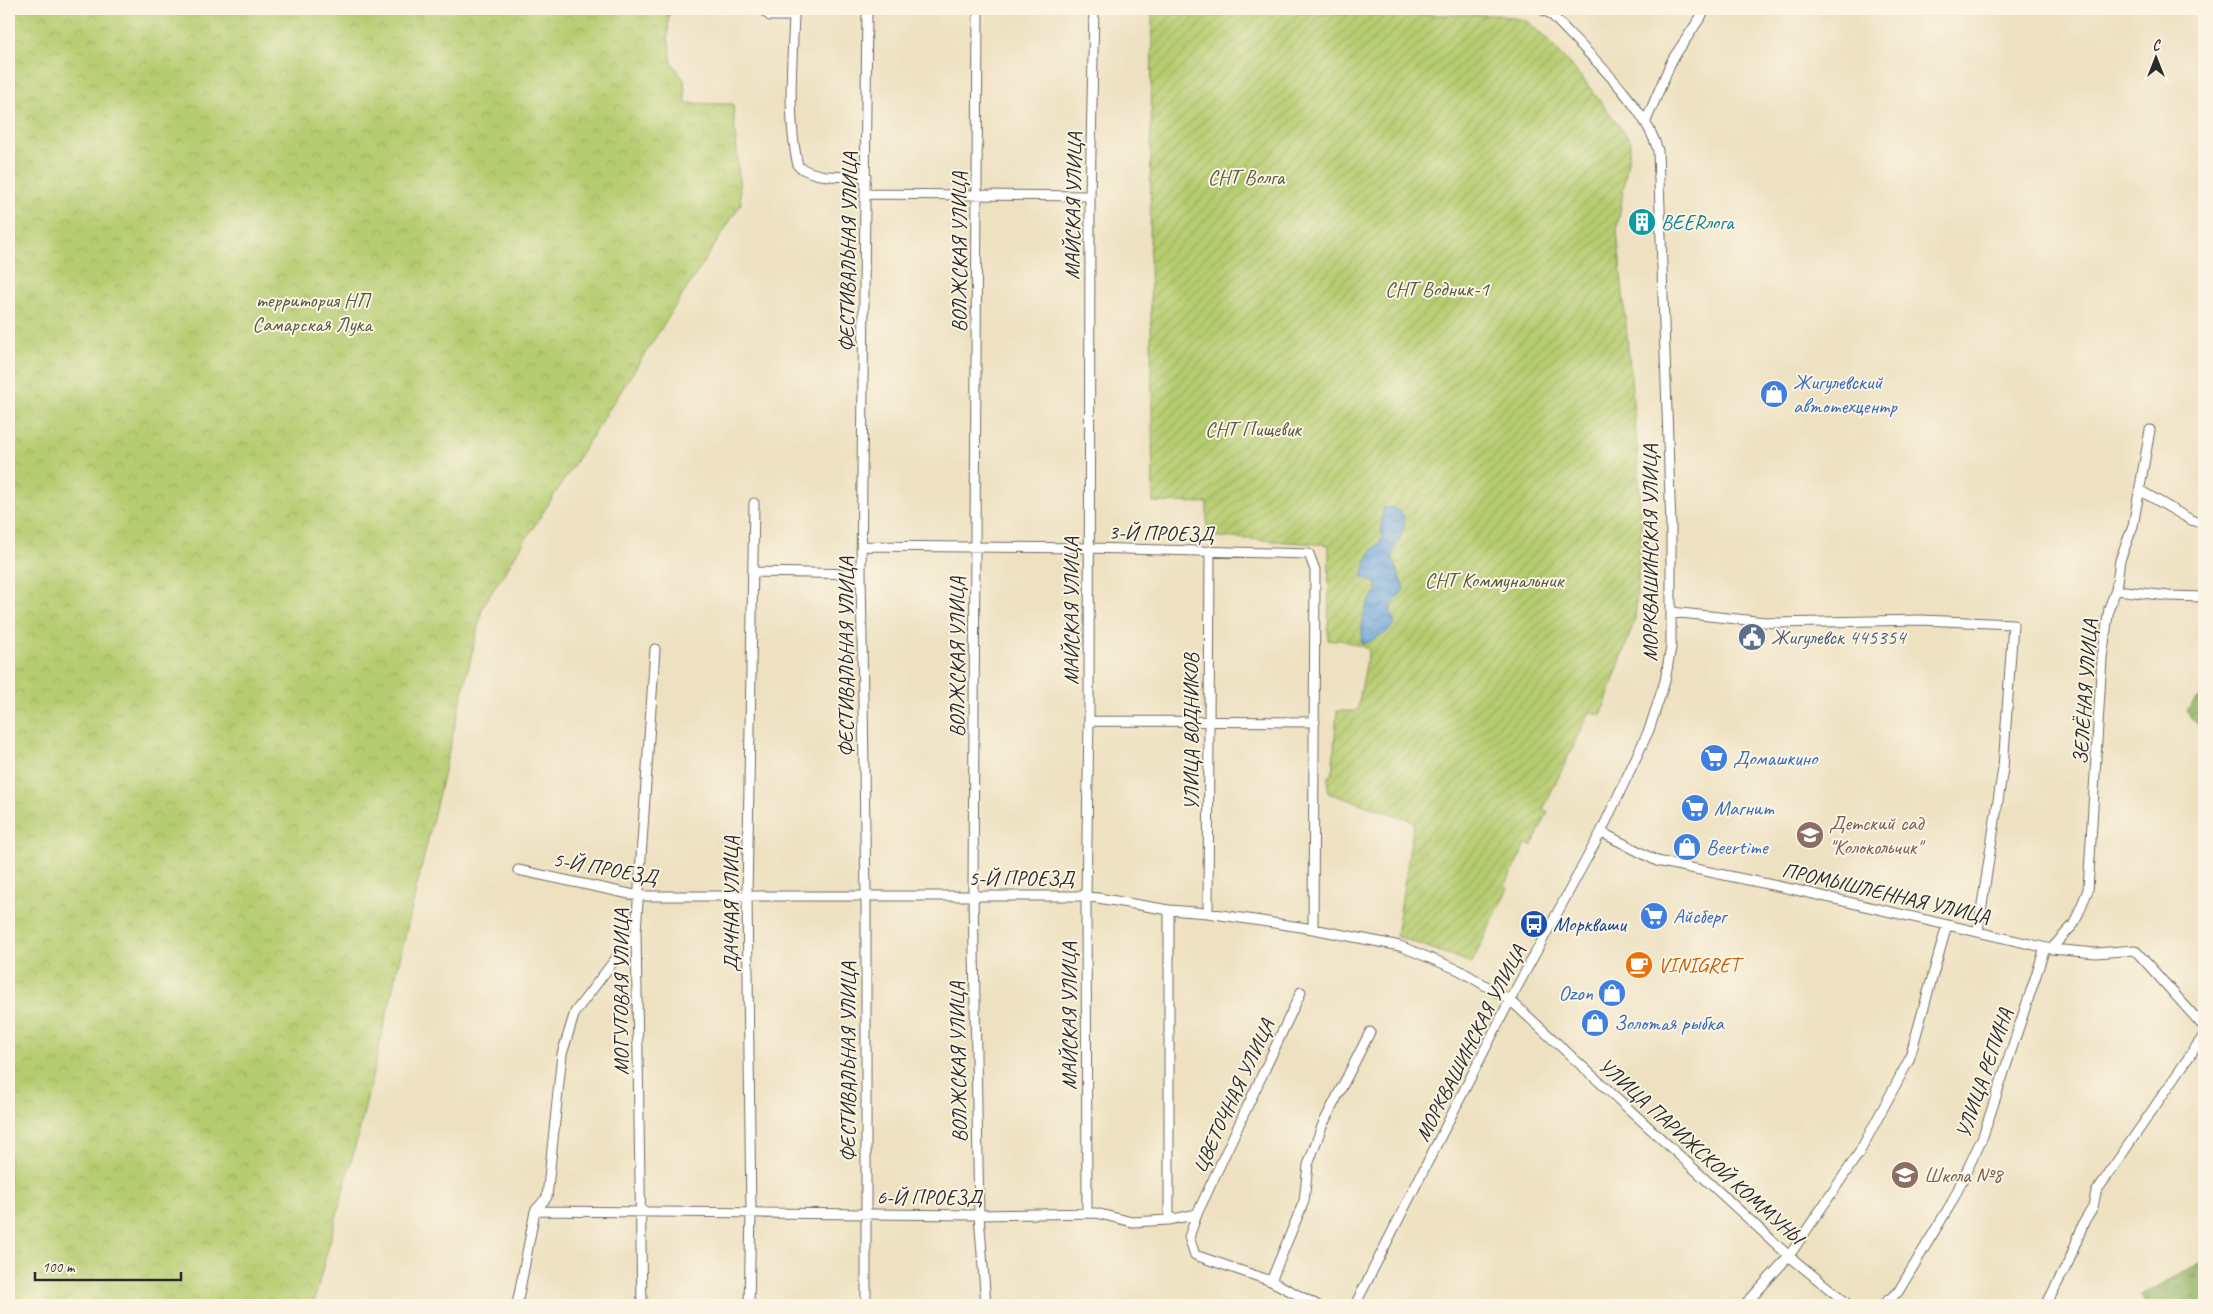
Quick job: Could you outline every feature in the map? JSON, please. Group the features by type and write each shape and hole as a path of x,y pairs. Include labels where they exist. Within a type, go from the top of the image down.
{"street":[{"path":"761,9 770,16 794,16 792,102 795,153 798,166 807,172 822,176 866,176"},
{"name":"ФЕСТИВАЛЬНАЯ УЛИЦА","path":"866,1305 866,896 861,574 867,9"},
{"name":"ВОЛЖСКАЯ УЛИЦА","path":"978,9 973,895 978,1215 986,1305"},
{"name":"МАЙСКАЯ УЛИЦА","path":"1087,1213 1086,896 1089,721 1090,196 1094,9"},
{"name":"МОРКВАШИНСКАЯ УЛИЦА","path":"1355,1305 1510,1000 1601,832 1649,730 1665,681 1671,647 1672,528 1658,151 1654,135 1646,120 1551,14 1542,9"},
{"path":"1646,120 1672,60 1706,9"},
{"path":"866,194 1090,196"},
{"name":"ЗЕЛЁНАЯ УЛИЦА","path":"2048,949 2074,924 2088,890 2102,658 2109,608 2116,590 2120,560 2133,526 2141,491 2150,430"},
{"path":"2141,491 2190,520 2204,524"},
{"name":"ДАЧНАЯ УЛИЦА","path":"749,1305 751,1213 748,896 754,503"},
{"name":"3-Й ПРОЕЗД","path":"862,546 1089,548 1309,554 1315,570 1315,722"},
{"name":"УЛИЦА ВОДНИКОВ","path":"1208,913 1210,551"},
{"path":"752,572 861,574"},
{"path":"2116,590 2170,596 2204,597"},
{"path":"1671,612 1775,623 1921,620 2013,624 2003,768 1978,931"},
{"name":"МОГУТОВАЯ УЛИЦА","path":"642,1305 636,932 655,649"},
{"path":"1089,721 1315,722 1313,929"},
{"name":"ПРОМЫШЛЕННАЯ УЛИЦА","path":"1601,832 1657,860 1978,931 2048,949 2096,953 2135,950 2204,1027"},
{"name":"5-Й ПРОЕЗД","path":"518,870 639,896 1086,896 1169,910 1208,913 1313,929 1400,946 1458,970 1510,1000"},
{"path":"1169,910 1169,1220"},
{"path":"1745,1305 1789,1256 1859,1152 1909,1060 1947,925"},
{"path":"517,1305 535,1211 547,1197 560,1063 574,1012 636,932"},
{"name":"УЛИЦА РЕПИНА","path":"1882,1305 1898,1292 1903,1284 1952,1202 1983,1136 2048,949"},
{"name":"ЦВЕТОЧНАЯ УЛИЦА","path":"1197,1214 1301,992"},
{"name":"УЛИЦА ПАРИЖСКОЙ КОММУНЫ","path":"1510,1000 1789,1256 1849,1305"},
{"path":"1271,1281 1304,1201 1308,1165 1322,1126 1370,1032"},
{"path":"2046,1305 2069,1261 2096,1192 2204,1035"},
{"name":"6-Й ПРОЕЗД","path":"535,1211 978,1215 1087,1213 1132,1222 1169,1220 1197,1214"},
{"path":"1197,1214 1189,1237 1195,1255 1271,1281 1317,1305"}],"green space":[{"name":"территория НП Самарская Лука","path":"9,9 669,9 668,37 672,62 684,80 686,103 733,104 741,204 483,606 360,1128 313,1305 9,1305"},
{"path":"1152,9 1302,9 1306,14 1497,15 1525,20 1544,36 1583,79 1631,141 1617,230 1636,432 1642,531 1635,619 1601,716 1590,712 1543,809 1548,812 1532,846 1526,844 1505,886 1508,888 1472,963 1396,936 1414,821 1328,793 1328,776 1332,775 1337,711 1357,711 1369,649 1342,640 1328,640 1329,545 1207,536 1207,503 1153,502 1150,251"},
{"path":"2196,699 2204,699 2204,728 2196,723 2186,710"},
{"path":"2204,1261 2204,1305 2146,1305 2141,1295"}],"water":[{"path":"1384,507 1394,508 1404,515 1404,528 1392,556 1404,589 1391,607 1390,614 1394,619 1394,625 1386,633 1362,645 1362,624 1365,610 1377,592 1377,584 1363,577 1368,557 1381,541"}],"place":[{"name":"BEERлога","path":"1642,222"},
{"name":"Жигулевский автотехцентр","path":"1774,394"},
{"name":"Жигулевск 445354","path":"1752,637"},
{"name":"Домашкино","path":"1714,758"},
{"name":"Магнит","path":"1695,808"},
{"name":"Детский сад \"Колокольчик\"","path":"1810,835"},
{"name":"Beertime","path":"1687,847"},
{"name":"Айсберг","path":"1654,916"},
{"name":"Моркваши","path":"1534,924"},
{"name":"VINIGRET","path":"1639,965"},
{"name":"Ozon","path":"1612,993"},
{"name":"Золотая рыбка","path":"1595,1023"},
{"name":"Школа №8","path":"1905,1175"}],"park label":[{"name":"СНТ Волга","path":"1246,177"},
{"name":"СНТ Водник-1","path":"1437,289"},
{"name":"СНТ Пищевик","path":"1253,429"},
{"name":"СНТ Коммунальник","path":"1494,580"}]}
